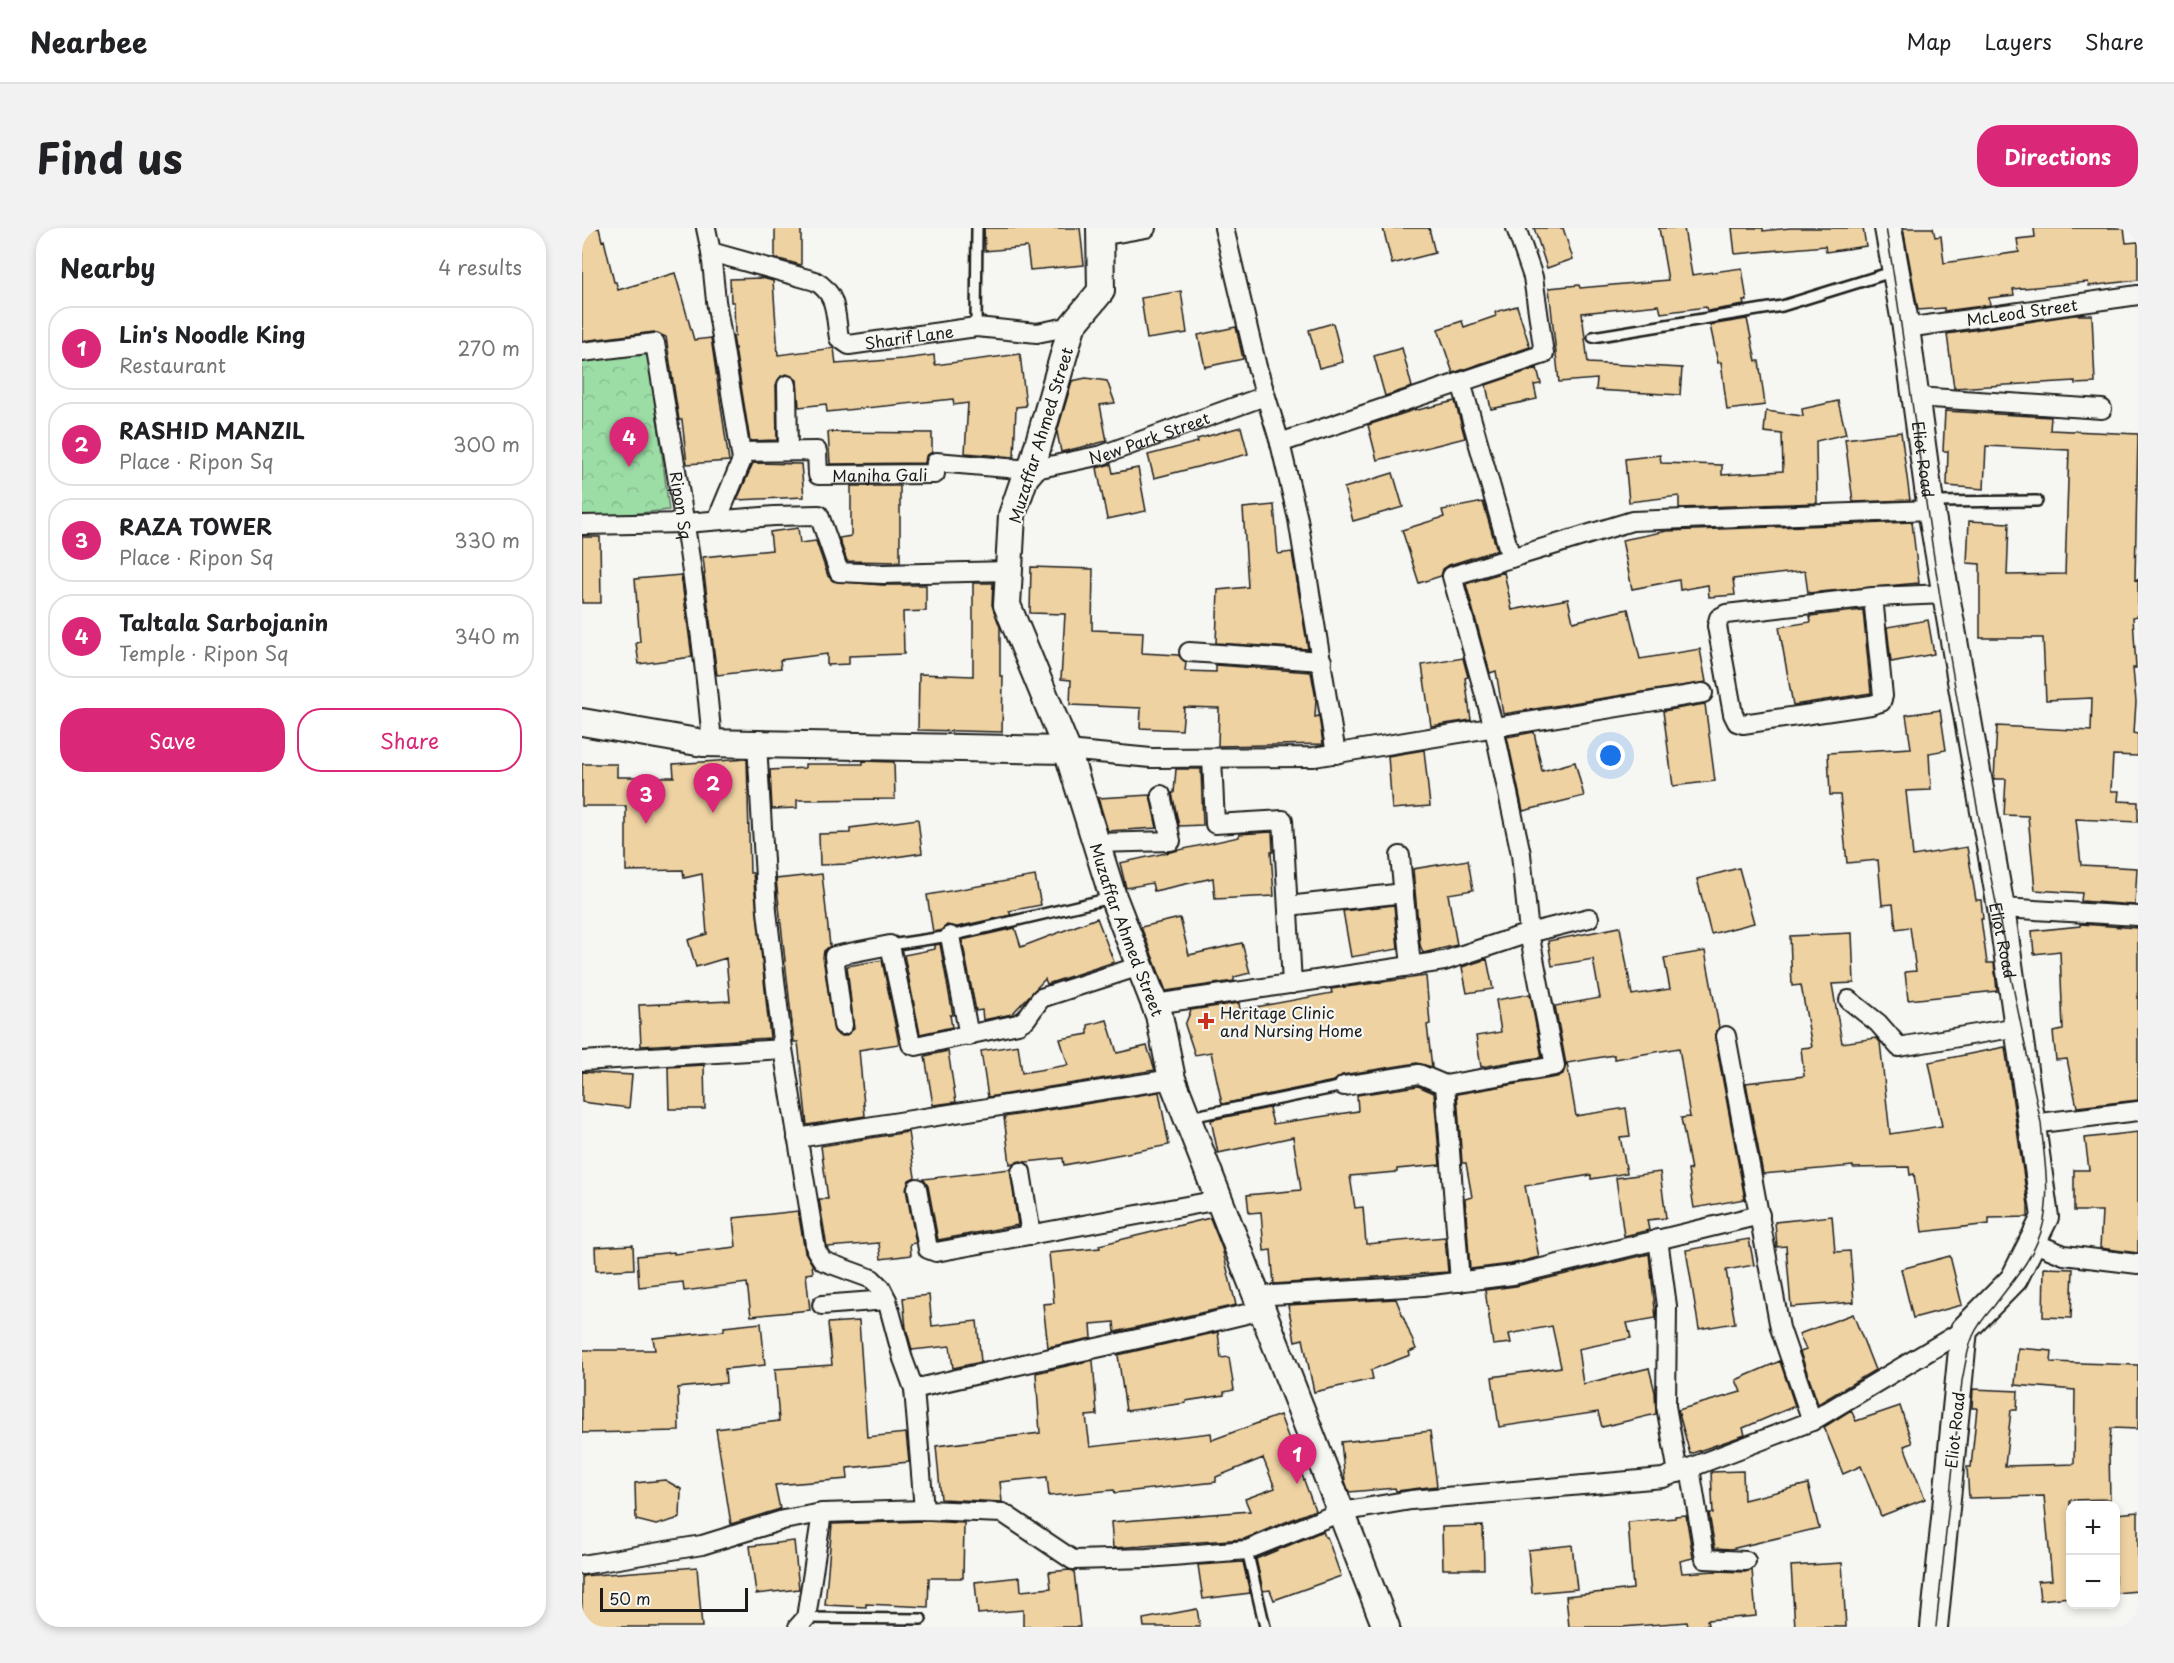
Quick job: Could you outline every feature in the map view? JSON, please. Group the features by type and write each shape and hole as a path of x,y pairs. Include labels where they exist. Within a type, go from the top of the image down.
{"street":[{"path":"706,228 742,460 717,520"},
{"path":"1100,232 1146,228"},
{"path":"1224,228 1265,396 1281,443 1298,519 1336,754"},
{"path":"1281,443 1544,354 1533,277 1516,228"},
{"name":"Eliot Road","path":"1888,228 1906,328 1930,506 2001,908 2045,1217 2014,1279 1964,1330 1934,1627"},
{"name":"Muzaffar Ahmed Street","path":"1100,232 1101,291 1072,326 1032,470 1024,477 1012,515 1007,605 1067,750 1113,897 1159,1015 1172,1079 1386,1627"},
{"name":"Sharif Lane","path":"711,252 815,281 826,287 832,296 839,338 849,345 976,327 1037,333 1072,326"},
{"name":"McLeod Street","path":"1906,328 2138,295"},
{"name":"Ripon Sq","path":"582,352 656,343 685,523 712,743"},
{"path":"1461,382 1511,558"},
{"path":"787,385 788,452"},
{"name":"New Park Street","path":"1032,470 1102,455 1265,396"},
{"path":"1915,397 2102,409"},
{"name":"Manjha Gali","path":"741,452 817,451 818,475 935,474 936,462 1032,470"},
{"path":"1344,1086 1419,1074 1445,1085 1555,1066 1529,933 1521,854 1494,728 1452,576 1632,521 1930,506"},
{"path":"582,525 685,523 819,515 839,572 883,574 1009,571"},
{"path":"1874,597 1883,696 1881,702 1743,724 1737,722 1733,714 1717,626 1719,618 1726,614 1874,597 1946,594"},
{"path":"1189,652 1322,661"},
{"path":"582,722 712,743 1067,750 1151,758 1314,757 1703,693"},
{"path":"757,744 767,911 783,1049 816,1250 823,1261 872,1279 881,1288 887,1300 903,1359 914,1389 924,1510"},
{"path":"1212,758 1215,824 1283,820 1292,984"},
{"path":"1096,843 1171,841 1161,795"},
{"path":"1400,856 1410,966"},
{"path":"1288,906 1404,893"},
{"path":"2001,908 2138,916"},
{"path":"1155,1004 1443,961 1529,933 1589,918"},
{"path":"950,936 969,1036"},
{"path":"843,1025 834,956 890,945 911,1044 916,1046 1018,1024 1026,1019 1041,998 1140,966"},
{"path":"1850,1000 1878,1023 1899,1047 2018,1028"},
{"path":"1726,1036 1780,1328 1812,1421"},
{"path":"582,1061 783,1049"},
{"path":"797,1138 1172,1079"},
{"path":"1445,1085 1460,1282"},
{"path":"2032,1124 2138,1111"},
{"path":"1020,1172 1031,1235"},
{"path":"917,1188 928,1249 932,1252 1219,1200"},
{"path":"914,1389 1024,1363 1176,1332 1259,1303 1513,1275 1760,1215"},
{"path":"1658,1239 1667,1306 1666,1406 1705,1559 1746,1561"},
{"path":"2032,1242 2064,1255 2138,1264"},
{"path":"822,1305 887,1300"},
{"path":"582,1565 702,1545 783,1520 822,1513 924,1510 1003,1513 1073,1560 1147,1558 1247,1550 1341,1512 1411,1500 1663,1478 1812,1421 1964,1330"},
{"path":"802,1622 822,1513"}],"lane":[{"path":"976,327 977,228"},
{"path":"1593,337 1782,306 1896,271"},
{"path":"1930,506 2037,501"},
{"path":"890,945 950,936 1113,897"},
{"path":"1188,1118 1344,1086"},
{"path":"1247,1550 1265,1627"},
{"path":"802,1622 921,1619"}],"green space":[{"path":"649,351 669,510 582,519 582,359"}],"building":[{"path":"582,228 599,228 618,290 675,273 694,340 711,338 729,461 687,464 682,420 679,420 666,337 654,332 582,341"},
{"path":"775,228 801,228 801,265 775,258"},
{"path":"984,228 1080,228 1084,265 1030,270 1027,247 985,251"},
{"path":"1383,228 1429,228 1435,253 1392,264"},
{"path":"1534,228 1563,228 1573,259 1547,268"},
{"path":"1659,228 1684,228 1692,275 1742,268 1747,301 1743,301 1744,305 1707,311 1706,307 1661,313 1659,305 1582,313 1588,363 1682,368 1680,395 1596,390 1597,379 1559,382 1549,288 1579,285 1580,288 1668,280"},
{"path":"1732,228 1763,228 1763,231 1790,228 1863,228 1866,246 1826,252 1825,246 1735,254"},
{"path":"1903,228 1933,228 1935,237 1941,236 1944,263 2019,252 2017,239 2035,237 2034,228 2124,228 2126,243 2138,242 2138,280 2089,286 2088,282 2013,289 2014,295 1989,298 1990,305 1944,311 1944,308 1918,310"},
{"path":"762,278 773,281 778,355 834,348 836,364 934,355 935,365 1020,354 1026,406 1016,407 1014,457 965,453 968,403 954,405 953,399 827,412 826,404 799,407 797,380 787,374 781,376 776,385 777,440 750,441 733,336 735,336 734,302 731,302 730,279"},
{"path":"1181,291 1187,333 1147,339 1141,298"},
{"path":"1517,306 1530,347 1453,373 1438,329 1462,321 1464,327 1496,316 1495,312"},
{"path":"2074,315 2092,315 2095,383 2075,384 2075,381 1954,388 1947,334"},
{"path":"1747,319 1756,361 1759,361 1765,405 1727,410 1721,362 1718,363 1710,325"},
{"path":"1333,323 1343,362 1319,368 1309,330"},
{"path":"1236,327 1243,359 1205,367 1198,335"},
{"path":"1402,348 1412,387 1385,396 1374,356"},
{"path":"1537,368 1541,384 1534,385 1537,399 1491,409 1486,385"},
{"path":"1086,378 1107,381 1115,403 1100,405 1107,441 1061,452 1057,432 1072,381"},
{"path":"1455,401 1465,438 1377,460 1368,425 1417,409"},
{"path":"1838,401 1846,434 1816,441 1817,503 1679,508 1679,496 1629,502 1625,459 1660,455 1661,463 1722,465 1722,475 1783,471 1782,434 1764,432 1766,411 1803,416 1802,409"},
{"path":"1945,411 2051,417 2050,430 2138,434 2135,580 2138,579 2138,616 2133,617 2136,668 2133,668 2136,702 2134,733 2138,734 2138,756 2113,755 2111,791 2119,791 2118,801 2138,802 2138,822 2076,819 2081,865 2137,868 2135,905 2081,901 2082,893 2035,890 2028,816 2004,815 2006,779 1994,779 1997,726 2091,731 2092,698 2046,700 2043,638 1980,638 1980,564 1967,563 1969,521 2009,523 2007,575 2065,574 2069,450 1986,446 1984,489 1947,486 1948,451 1943,451"},
{"path":"1241,427 1248,454 1154,478 1148,455 1198,442 1197,439"},
{"path":"828,432 932,433 932,452 926,456 925,463 830,464"},
{"path":"1901,432 1910,500 1853,502 1845,439"},
{"path":"753,463 801,464 804,497 737,500"},
{"path":"1111,464 1113,473 1138,468 1146,511 1107,519 1097,468"},
{"path":"1393,473 1403,507 1353,521 1344,488"},
{"path":"851,486 900,486 900,562 847,561 839,538 851,536"},
{"path":"1483,502 1497,550 1449,565 1443,569 1441,576 1419,583 1402,530 1444,517 1442,510"},
{"path":"1274,505 1278,554 1292,552 1308,649 1216,643 1218,590 1248,587 1243,508"},
{"path":"1912,522 1919,583 1808,593 1805,571 1733,579 1735,595 1709,597 1708,585 1680,590 1679,580 1632,589 1622,540 1667,531"},
{"path":"798,528 800,543 816,541 828,576 833,581 882,585 926,585 926,611 903,612 904,654 849,656 849,664 827,665 827,654 780,660 781,668 717,675 703,557 772,550 770,532"},
{"path":"582,537 600,537 601,603 582,603"},
{"path":"1031,567 1093,569 1092,630 1143,632 1142,653 1178,655 1186,662 1185,671 1216,672 1216,665 1311,672 1316,699 1315,717 1319,716 1323,744 1218,746 1219,708 1184,707 1182,730 1140,728 1141,708 1070,705 1071,680 1061,679 1065,614 1030,613"},
{"path":"1504,572 1512,610 1568,599 1573,622 1628,609 1640,659 1700,649 1706,682 1503,714 1496,671 1490,673 1466,584"},
{"path":"681,575 692,657 639,664 636,643 640,642 635,579"},
{"path":"973,583 993,583 992,605 1000,627 1000,676 1003,676 1002,732 918,730 919,674 973,676"},
{"path":"1863,610 1871,693 1793,705 1779,627 1811,622 1810,616"},
{"path":"1928,620 1934,654 1891,662 1887,627"},
{"path":"1463,658 1468,677 1465,678 1471,720 1431,726 1422,665"},
{"path":"1705,704 1715,781 1673,786 1663,711"},
{"path":"1940,710 1946,750 1929,753 1931,790 1906,791 1913,856 1967,847 1976,900 1981,900 1983,919 1981,919 1987,963 1994,963 1997,991 1908,1000 1905,972 1916,971 1910,927 1896,929 1893,904 1882,905 1878,860 1847,863 1840,795 1830,795 1828,753 1911,748 1906,715"},
{"path":"1534,732 1542,771 1575,762 1584,796 1523,811 1507,737"},
{"path":"1424,750 1430,806 1392,809 1388,756"},
{"path":"747,759 750,873 753,873 770,1038 641,1046 639,1005 730,1001 726,958 696,967 688,940 707,934 702,874 684,878 683,870 626,871 626,806 582,806 582,764 617,764 617,777 674,777 673,764"},
{"path":"863,761 894,762 895,799 797,800 797,808 772,809 770,770 805,768 805,764 863,764"},
{"path":"1176,769 1201,769 1203,825 1179,826 1172,793 1174,793"},
{"path":"1150,795 1157,828 1108,831 1098,798"},
{"path":"918,819 922,853 848,864 820,865 819,834 850,833 850,828"},
{"path":"1272,832 1274,896 1215,899 1213,878 1154,891 1152,883 1126,888 1120,863 1239,837 1239,834"},
{"path":"1468,860 1473,890 1448,894 1457,945 1423,953 1420,945 1413,869"},
{"path":"1739,868 1754,923 1711,934 1697,879"},
{"path":"822,874 830,946 824,951 823,957 834,1031 839,1036 845,1036 854,1029 847,966 882,960 899,1044 859,1050 865,1116 807,1125 798,1042 794,1042 776,879"},
{"path":"1035,876 1041,905 1009,911 1011,915 957,927 947,925 940,931 933,932 927,895"},
{"path":"1394,905 1398,949 1351,957 1343,911"},
{"path":"1097,918 1114,962 1047,984 1045,979 1012,1014 983,1020 982,1010 976,1011 962,940 1015,928 1021,947"},
{"path":"1180,918 1189,955 1242,943 1250,973 1234,977 1234,981 1166,991 1141,927"},
{"path":"2080,924 2138,928 2138,1100 2077,1107 2067,1059 2056,1060 2053,1032 2063,1030 2060,951 2034,954 2032,931 2080,926"},
{"path":"1620,927 1632,995 1670,989 1664,958 1705,951 1719,1027 1715,1038 1745,1199 1694,1208 1688,1170 1691,1170 1681,1118 1690,1117 1679,1048 1614,1059 1614,1055 1567,1063 1576,1116 1626,1108 1630,1136 1620,1137 1627,1173 1591,1179 1591,1175 1525,1186 1539,1257 1511,1264 1470,1269 1465,1199 1472,1197 1466,1163 1462,1163 1457,1094 1557,1077 1563,1074 1566,1064 1555,1006 1600,998 1593,959 1552,966 1548,941"},
{"path":"1852,933 1854,983 1832,984 1842,1043 1876,1038 1880,1042 1890,1134 1942,1126 1929,1062 2005,1047 2028,1217 1989,1218 1989,1224 1922,1232 1914,1174 1910,1175 1909,1167 1853,1168 1853,1166 1763,1174 1746,1083 1804,1076 1801,1048 1812,1047 1801,985 1792,986 1790,936"},
{"path":"940,944 953,1015 950,1015 952,1027 920,1034 904,955 935,949 935,945"},
{"path":"1487,959 1493,989 1467,993 1462,967"},
{"path":"1426,976 1430,1024 1427,1025 1432,1067 1417,1063 1342,1075 1334,1081 1222,1104 1211,1052 1195,1055 1185,1025 1191,1010 1239,1003 1240,1010 1332,993 1331,989"},
{"path":"1530,994 1542,1057 1481,1067 1476,1036 1501,1032 1496,1000"},
{"path":"1107,1020 1117,1053 1147,1046 1155,1070 988,1097 981,1051 1018,1045 1022,1073 1068,1065 1060,1039 1088,1034 1088,1025"},
{"path":"948,1051 956,1102 933,1105 925,1056"},
{"path":"704,1065 705,1109 669,1109 668,1067"},
{"path":"582,1072 632,1075 629,1108 582,1102"},
{"path":"1418,1086 1434,1093 1440,1165 1350,1176 1355,1208 1363,1207 1366,1244 1445,1237 1448,1272 1274,1284 1271,1250 1264,1251 1261,1212 1249,1213 1247,1195 1301,1190 1293,1137 1218,1153 1211,1120 1269,1108 1273,1124 1358,1111 1357,1095"},
{"path":"1159,1092 1169,1145 1064,1165 1063,1158 1020,1161 1010,1164 1004,1117"},
{"path":"908,1132 915,1177 909,1180 906,1189 916,1243 910,1244 911,1255 881,1259 879,1243 827,1247 819,1199 828,1199 821,1146"},
{"path":"2138,1132 2138,1253 2100,1248 2102,1211 2074,1211 2074,1170 2089,1170 2085,1138"},
{"path":"1010,1169 1018,1225 938,1240 928,1186 923,1179"},
{"path":"1660,1172 1666,1218 1647,1220 1649,1230 1624,1236 1616,1178"},
{"path":"798,1211 805,1252 812,1264 813,1273 806,1274 810,1310 751,1316 747,1283 684,1291 683,1282 639,1287 637,1256 736,1247 733,1218"},
{"path":"1832,1216 1835,1252 1850,1251 1854,1302 1791,1307 1786,1246 1777,1247 1775,1222"},
{"path":"1210,1218 1222,1248 1236,1305 1115,1332 1114,1322 1091,1324 1092,1338 1048,1347 1043,1304 1054,1303 1049,1253 1100,1248 1099,1245"},
{"path":"1749,1239 1754,1265 1726,1270 1735,1323 1699,1329 1686,1250"},
{"path":"633,1245 634,1269 596,1271 595,1247"},
{"path":"1649,1254 1656,1318 1627,1323 1631,1338 1578,1349 1583,1384 1649,1368 1655,1392 1656,1414 1602,1427 1598,1412 1499,1427 1492,1377 1561,1367 1552,1326 1509,1334 1511,1343 1493,1345 1485,1290 1516,1286"},
{"path":"1950,1256 1962,1305 1913,1318 1901,1269"},
{"path":"2044,1268 2073,1269 2071,1318 2043,1317"},
{"path":"929,1295 932,1326 977,1321 981,1362 953,1368 950,1346 912,1350 906,1328 903,1298"},
{"path":"1396,1299 1416,1349 1409,1352 1410,1355 1371,1370 1373,1379 1314,1392 1303,1339 1295,1341 1288,1305"},
{"path":"1853,1314 1875,1370 1818,1404 1800,1352 1806,1350 1799,1334"},
{"path":"859,1321 867,1437 906,1433 909,1462 847,1468 848,1479 775,1485 780,1509 731,1524 716,1429 779,1421 775,1369 832,1365 828,1323"},
{"path":"761,1323 765,1365 725,1369 726,1383 678,1388 679,1431 582,1433 582,1350 655,1350 653,1338 724,1331 724,1327"},
{"path":"1218,1332 1221,1358 1229,1357 1234,1390 1224,1392 1224,1395 1186,1401 1186,1403 1126,1411 1118,1355"},
{"path":"2018,1348 2052,1351 2051,1362 2138,1365 2138,1429 2111,1428 2110,1499 2066,1501 2066,1597 2040,1600 2038,1581 2052,1580 2044,1496 1969,1498 1967,1467 1971,1467 1977,1408 1972,1408 1973,1389 2018,1391 2017,1410 2011,1410 2005,1466 2074,1464 2075,1390 2015,1385"},
{"path":"1093,1360 1097,1415 1086,1416 1090,1447 1211,1433 1212,1440 1280,1415 1315,1510 1244,1539 1113,1548 1111,1522 1250,1511 1245,1499 1275,1488 1263,1458 1216,1477 1216,1482 1115,1493 1114,1490 1049,1496 1047,1477 1000,1482 1002,1502 941,1499 936,1446 1040,1433 1036,1373"},
{"path":"1780,1361 1795,1406 1743,1428 1745,1435 1690,1454 1678,1410 1741,1392 1736,1380"},
{"path":"1900,1406 1912,1443 1904,1446 1925,1499 1881,1516 1861,1466 1843,1474 1824,1427 1851,1410 1856,1421"},
{"path":"1430,1431 1437,1486 1396,1491 1395,1488 1349,1492 1345,1481 1341,1442"},
{"path":"1743,1471 1744,1500 1808,1484 1819,1528 1731,1549 1715,1548 1709,1513 1713,1513 1711,1472"},
{"path":"665,1480 681,1489 680,1518 656,1525 636,1520 635,1483"},
{"path":"2138,1512 2138,1591 2120,1593 2120,1514"},
{"path":"1686,1515 1693,1558 1680,1561 1682,1573 1752,1570 1756,1616 1707,1620 1708,1625 1688,1627 1687,1622 1622,1627 1569,1627 1566,1596 1633,1589 1628,1522"},
{"path":"924,1521 964,1523 963,1578 929,1578 928,1607 825,1605 832,1524"},
{"path":"1483,1526 1484,1569 1443,1569 1442,1527"},
{"path":"1323,1531 1341,1576 1274,1600 1270,1590 1263,1591 1256,1559"},
{"path":"794,1541 799,1589 756,1594 750,1546"},
{"path":"1572,1545 1577,1589 1532,1593 1528,1550"},
{"path":"1243,1562 1250,1593 1203,1599 1198,1565"},
{"path":"1842,1563 1846,1627 1795,1627 1791,1566"},
{"path":"697,1567 702,1627 582,1627 582,1576"},
{"path":"1074,1571 1080,1627 1023,1627 1023,1610 978,1614 975,1582 1020,1577 1021,1591 1051,1588 1049,1572"},
{"path":"1197,1609 1200,1627 1144,1627 1143,1619"}],"tram line":[{"path":"1886,228 1936,572 1966,747 2041,1123 2047,1192 2044,1219 2037,1242 2020,1271 1977,1328 1968,1352 1962,1381 1936,1627"}],"place":[{"name":"Taltala Sarbojanin","path":"629,467"},
{"name":"RASHID MANZIL","path":"713,813"},
{"name":"RAZA TOWER","path":"646,824"},
{"name":"Heritage Clinic and Nursing Home","path":"1206,1021"},
{"name":"Lin's Noodle King","path":"1297,1484"}]}
